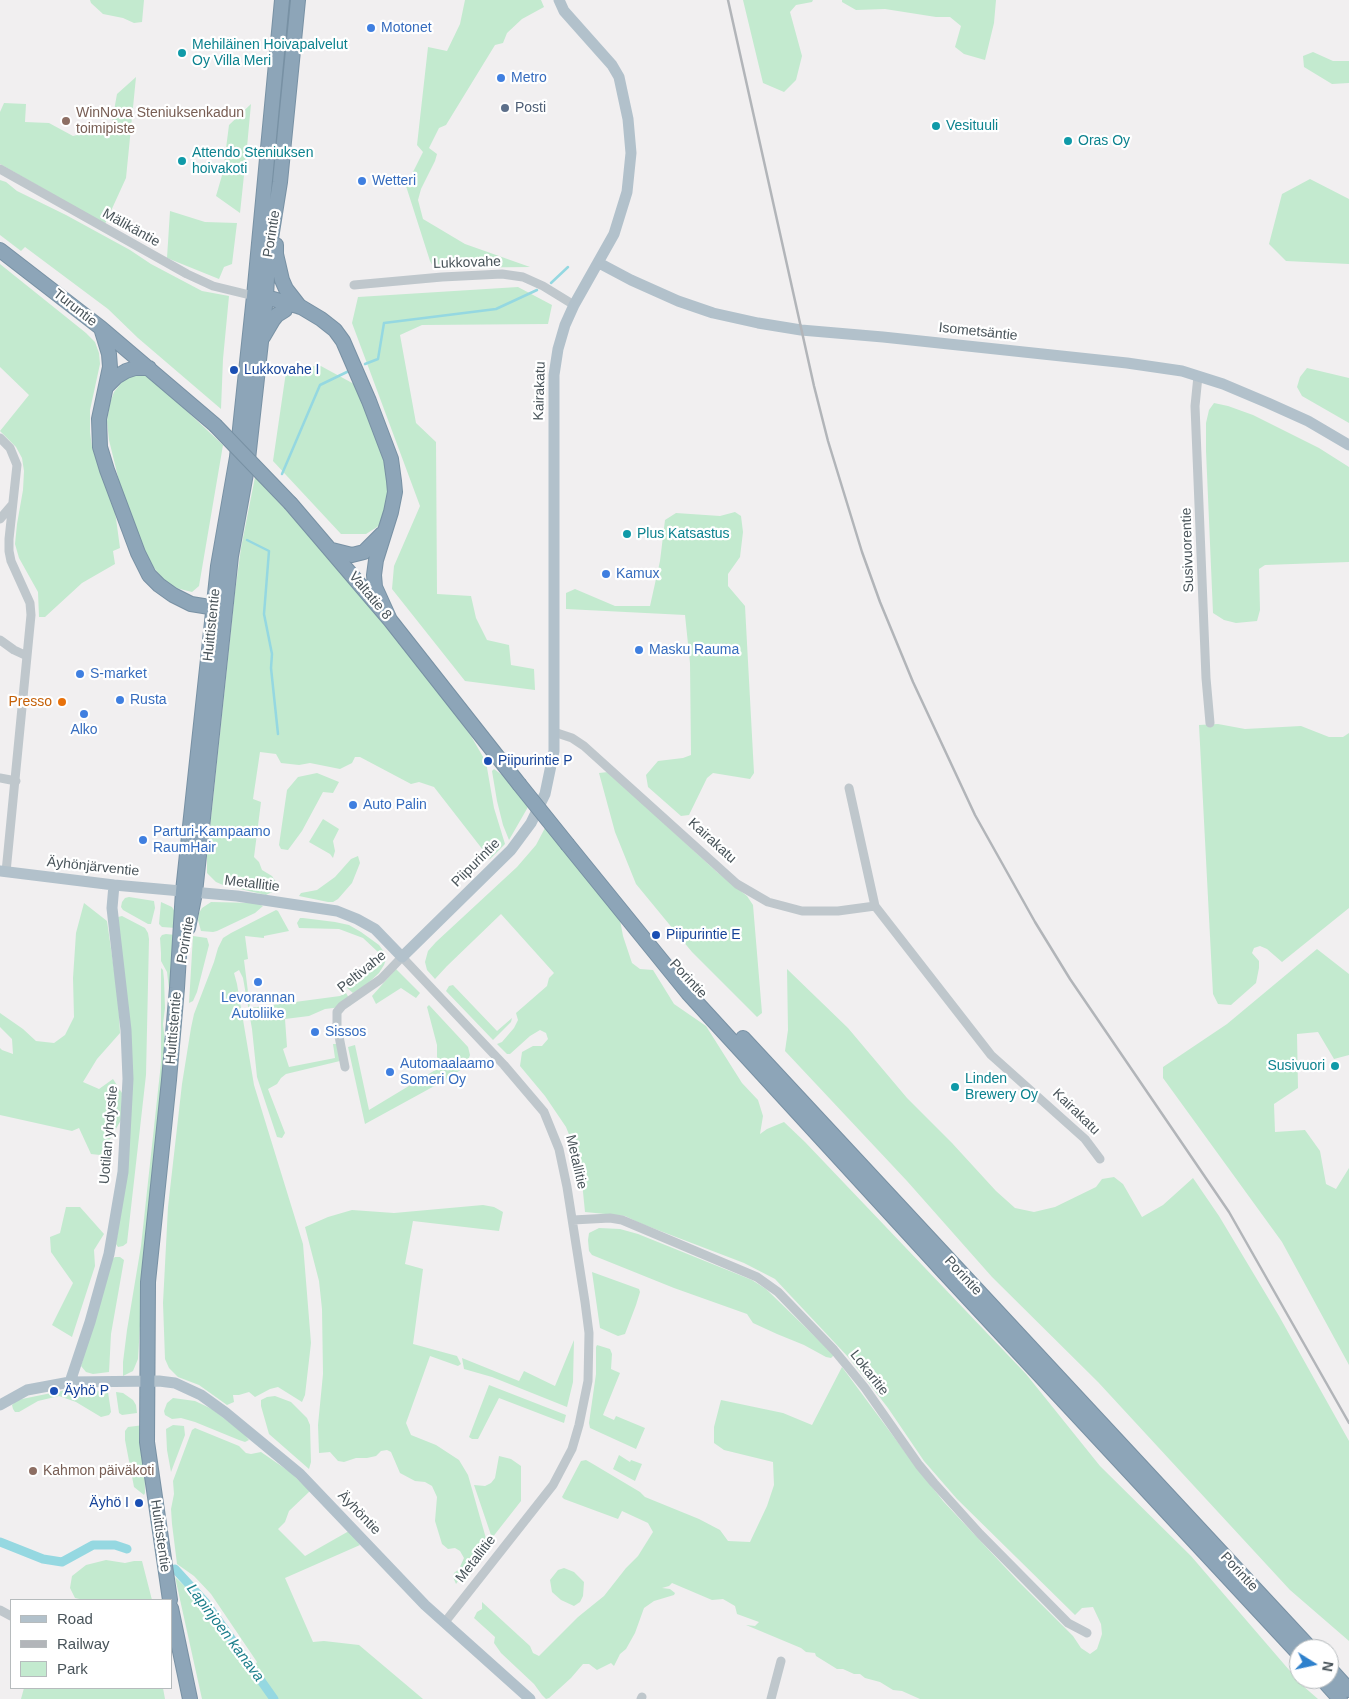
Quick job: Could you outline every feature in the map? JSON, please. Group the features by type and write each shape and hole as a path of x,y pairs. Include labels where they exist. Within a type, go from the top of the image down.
{"highway":[{"name":"Porintie","path":"247,468 260,342 282,0"},
{"name":"Porintie","path":"237,457 275,218 298,0"},
{"path":"275,218 276,254 286,289 301,307 335,330 343,341 369,401 391,460 394,500 376,560 374,587 390,620"},
{"name":"Turuntie","path":"0,250 101,328 149,368"},
{"path":"262,299 301,307"},
{"path":"262,299 299,316 323,330 349,358"},
{"path":"260,342 273,320 285,310"},
{"path":"101,328 110,354 110,367 99,419 100,447 143,565 149,575 173,595 191,604 219,609"},
{"path":"106,388 116,377 126,371 135,368 149,368"},
{"name":"Valtatie 8","path":"149,368 215,425 291,504 332,550 390,620 568,845"},
{"name":"Huittistentie","path":"219,609 218,566 237,457"},
{"name":"Huittistentie","path":"170,1599 147,1442 148,1282 177,988 219,609 247,468"},
{"path":"332,550 352,555 364,552 383,533"},
{"name":"Porintie","path":"568,845 688,992 942,1270 1289,1643"},
{"name":"Porintie","path":"615,903 693,984 1302,1639"},
{"path":"172,1613 190,1699"},
{"path":"1339,1679 1349,1690"},
{"path":"1331,1689 1340,1699"}],"main road":[{"name":"Kairakatu","path":"550,777 554,751 554,375 565,325 574,305 614,234 627,192 632,152 628,119 619,77 612,64 564,11 559,0"},
{"name":"Isometsäntie","path":"599,263 678,301 714,313 758,323 801,330 883,337 1166,368 1223,384 1268,402 1308,421 1349,445"},
{"name":"Piipurintie","path":"402,957 511,850 531,823 545,794 550,777"},
{"name":"Äyhönjärventie","path":"3,871 189,892"},
{"name":"Uotilan yhdystie","path":"70,1382 90,1322 109,1254 123,1172 128,1079 126,1030 112,908 114,885"},
{"name":"Metallitie","path":"189,892 237,896 342,912 375,929 402,957"},
{"name":"Äyhöntie","path":"0,1405 27,1390 70,1382 147,1381 175,1383 201,1395 274,1450 426,1605 530,1699"}],"street":[{"name":"Mälikäntie","path":"0,170 187,274 213,286 262,299"},
{"name":"Lukkovahe","path":"354,285 502,274 523,277 543,286 574,305"},
{"name":"Susivuorentie","path":"1198,376 1195,406 1206,678 1210,722"},
{"path":"0,438 10,448 17,465 9,550 11,560 30,603 31,615 16,781 3,871"},
{"path":"0,519 12,505"},
{"path":"0,640 27,656"},
{"name":"Kairakatu","path":"554,732 572,738 584,746 737,884 768,902 802,911 838,912 875,906"},
{"path":"0,778 16,781"},
{"name":"Kairakatu","path":"849,788 875,906 991,1055 1085,1139 1100,1159"},
{"name":"Peltivahe","path":"345,1067 336,1012 381,979 402,957"},
{"name":"Metallitie","path":"402,957 504,1065 544,1112 553,1131 559,1149 585,1302 589,1361 586,1397 575,1441 561,1472 445,1622"},
{"name":"Lokaritie","path":"572,1220 595,1218 622,1220 757,1277 778,1292 834,1350 854,1374 919,1466 980,1534 1068,1623 1087,1633"},
{"path":"771,1699 782,1661"}],"green space":[{"path":"90,0 144,0 142,22 134,23 123,18 103,14"},
{"path":"465,0 541,0 544,7 522,19 507,33 503,43 495,45 446,125 439,128 429,148 437,154 435,161 421,189 418,200 423,219 465,244 530,267 434,268 430,261 406,186 423,152 417,145 428,47 447,51 460,24"},
{"path":"743,0 813,0 812,2 796,5 790,12 802,56 796,80 784,92 763,83"},
{"path":"842,0 996,0 994,23 985,60 964,54 955,47 961,26 950,17 936,17 885,9 856,10 842,2"},
{"path":"1313,52 1333,61 1349,61 1349,83 1332,84 1304,67 1303,56"},
{"path":"136,77 126,178 105,224 0,164 0,112 4,103 26,104 25,122 49,123 73,136 111,127 117,94"},
{"path":"251,104 240,213 216,196 223,172 229,125"},
{"path":"1310,179 1349,199 1349,264 1286,261 1269,244 1282,194"},
{"path":"0,180 202,291 229,296 223,359 221,409 138,338 108,309 25,247 21,251 0,235"},
{"path":"170,211 205,222 237,223 232,264 224,267 219,279 167,258"},
{"path":"0,264 86,333 95,342 99,353 100,364 90,410 90,432 92,447 105,477 115,511 120,548 113,551 115,564 82,583 45,617 39,617 38,592 19,558 15,544 23,490 24,471 22,458 16,447 0,431 29,395 0,367"},
{"path":"518,287 552,305 548,324 422,325 400,335 416,423 436,442 437,594 471,596 476,618 487,640 509,645 511,665 534,669 535,690 465,681 392,589 394,566 420,506 352,323 358,297"},
{"path":"319,365 354,384 364,404 388,473 389,493 382,524 366,534 341,534 273,461 286,372"},
{"path":"1307,368 1349,378 1349,423 1302,396 1297,387 1300,377"},
{"path":"138,374 149,377 159,385 223,445 199,586 192,592 172,587 151,564 135,528 119,481 109,440 107,421 110,403 114,392 127,376"},
{"path":"1214,403 1253,415 1319,448 1349,467 1349,562 1265,565 1259,569 1260,610 1257,621 1236,623 1224,620 1213,613 1206,423 1209,410"},
{"path":"255,477 328,555 405,648 471,736 486,762 494,808 505,844 490,859 434,787 419,782 411,784 360,757 355,757 352,763 340,769 310,763 299,765 281,763 276,754 260,752 253,799 261,802 254,857 259,862 262,870 272,876 276,882 276,890 266,895 223,885 216,882 207,873 207,856 235,592 241,548"},
{"path":"735,512 741,516 743,532 740,557 728,574 728,586 745,606 754,773 750,779 713,773 707,778 689,815 681,816 648,787 646,775 658,761 683,758 691,755 690,663 685,615 566,609 566,593 575,589 615,606 650,606 660,561 665,520 676,513 720,516"},
{"path":"1218,724 1245,729 1301,726 1329,737 1343,737 1349,733 1349,908 1282,962 1267,949 1260,946 1254,948 1252,953 1259,961 1256,983 1231,1005 1218,1004 1213,994 1199,725"},
{"path":"494,769 502,775 528,807 509,840 497,801 492,771"},
{"path":"608,772 717,872 747,896 753,905 762,1013 757,1017 692,952 636,884 615,832 599,773"},
{"path":"317,773 339,782 333,793 323,792 302,831 288,850 281,849 279,845 287,790 298,777"},
{"path":"323,819 339,829 333,841 335,851 333,858 330,854 309,842"},
{"path":"546,826 620,920 632,963 640,969 653,970 674,1004 706,1026 742,1083 758,1100 763,1116 760,1134 784,1122 805,1142 1026,1374 1100,1466 1191,1556 1289,1670 1289,1689 1307,1689 1318,1699 920,1699 902,1691 893,1690 880,1682 865,1678 860,1674 837,1669 816,1656 815,1653 806,1652 801,1648 746,1625 755,1626 759,1622 737,1614 735,1606 723,1599 712,1600 672,1583 662,1588 670,1589 675,1593 674,1595 654,1601 644,1608 635,1633 614,1666 611,1663 597,1670 589,1664 583,1664 549,1698 546,1699 534,1684 501,1653 494,1643 495,1637 474,1618 477,1612 482,1609 482,1602 530,1646 533,1653 539,1656 578,1617 604,1596 638,1556 653,1532 648,1523 622,1511 618,1519 564,1499 562,1497 581,1461 586,1460 640,1492 645,1497 699,1519 720,1530 728,1541 750,1542 767,1506 774,1485 773,1462 724,1450 714,1443 714,1427 721,1400 783,1413 812,1425 842,1367 943,1501 1073,1636 1081,1648 1090,1654 1097,1649 1102,1634 1101,1624 1093,1607 1082,1608 1075,1615 957,1499 924,1461 888,1408 850,1359 775,1279 744,1263 625,1216 585,1212 580,1162 566,1127 545,1096 520,1066 522,1052 533,1046 542,1046 548,1039 546,1033 540,1030 530,1036 510,1054 507,1054 497,1044 502,1042 514,1028 518,1020 516,1013 547,986 549,978 554,973 501,914 435,979 427,970 425,962 428,951 436,942 517,867 536,845"},
{"path":"358,856 360,863 352,883 338,899 328,902 299,896 301,893 317,890 335,877 351,859"},
{"path":"125,898 154,901 155,908 151,924 123,910 121,907 122,902"},
{"path":"161,902 172,907 175,912 176,928 162,927 159,924"},
{"path":"211,902 256,903 263,906 255,913 217,931 201,931 198,920 199,913 202,908"},
{"path":"84,903 107,921 118,997 120,1033 97,1059 83,1082 99,1089 113,1079 122,1093 121,1120 109,1141 109,1149 100,1155 91,1154 79,1128 72,1131 0,1115 0,1048 13,1054 12,1039 0,1027 0,1013 36,1041 54,1043 65,1035 74,1017 73,978 76,933"},
{"path":"276,910 289,931 264,936 264,938 245,936 248,959 244,960 250,1008 340,996 346,993 352,1003 350,1006 325,1009 309,1016 285,1019 287,1047 283,1049 289,1067 335,1058 333,1044 338,1044 340,1061 286,1074 277,1084 268,1089 285,1133 282,1138 277,1137 257,1077 252,1029 243,978 239,970 234,973 254,1085 303,1244 311,1343 305,1395 302,1402 278,1387 255,1397 249,1392 233,1395 234,1402 227,1405 199,1385 178,1377 169,1368 165,1359 163,1303 168,1207 182,1084 191,1028 194,1014 218,948 223,938"},
{"path":"122,916 145,928 149,939 146,1075 127,1243 118,1247 116,1244 129,1151 118,917"},
{"path":"300,918 349,925 361,932 379,945 387,956 379,973 365,986 353,993 347,988 347,983 371,966 378,952 363,938 339,929 299,928 297,923"},
{"path":"166,934 176,935 170,998 167,972 161,961 160,938"},
{"path":"193,936 207,938 209,945 197,992 193,1001 189,1003"},
{"path":"1317,949 1349,974 1349,1055 1334,1059 1318,1032 1297,1034 1298,1088 1274,1104 1275,1132 1305,1130 1320,1151 1326,1184 1336,1189 1349,1168 1349,1365 1282,1242 1163,1078 1163,1067 1227,1024"},
{"path":"161,968 164,979 165,1008 163,1024 167,1059 143,1277 138,1359 133,1371 123,1376 127,1330 141,1246 161,1063"},
{"path":"396,969 420,993 416,998 401,988 376,1004 372,996"},
{"path":"787,969 848,1028 907,1098 996,1191 1015,1208 1034,1212 1055,1207 1096,1187 1102,1179 1114,1177 1123,1184 1142,1217 1163,1205 1193,1178 1219,1216 1279,1316 1349,1441 1349,1641 1290,1590 1098,1382 992,1277 907,1181 785,1051 788,1030"},
{"path":"453,985 497,1031 512,1018 511,1022 493,1040 446,991 449,986"},
{"path":"429,1005 468,1047 470,1055 466,1066 449,1078 365,1124 348,1047 355,1045 369,1110 437,1069 437,1045 427,1007"},
{"path":"483,1205 494,1207 503,1212 499,1231 413,1221 405,1264 423,1269 413,1344 457,1356 461,1364 458,1366 430,1356 406,1423 411,1435 436,1445 459,1460 468,1475 487,1542 456,1584 453,1577 454,1573 459,1569 464,1558 460,1551 455,1548 448,1549 442,1544 435,1521 437,1497 432,1486 425,1482 415,1481 400,1473 391,1452 387,1450 381,1451 376,1456 356,1458 344,1462 338,1461 330,1452 319,1453 318,1425 323,1374 322,1309 319,1281 305,1227 328,1217 352,1210 394,1213"},
{"path":"66,1207 80,1207 104,1234 94,1250 95,1266 72,1337 52,1325 73,1283 51,1252 50,1237 60,1233"},
{"path":"599,1228 620,1229 638,1234 752,1280 766,1289 834,1355 831,1358 826,1357 804,1345 753,1323 747,1314 674,1288 592,1255 589,1251 589,1233"},
{"path":"115,1257 120,1257 124,1260 111,1334 109,1372 93,1374 86,1372 81,1366 111,1260"},
{"path":"592,1272 639,1289 640,1292 636,1305 625,1334 618,1336 600,1328"},
{"path":"574,1340 573,1382 567,1407 492,1377 464,1369 462,1358 519,1381 524,1371 555,1386"},
{"path":"597,1345 610,1349 612,1354 611,1369 620,1373 603,1415 614,1420 616,1416 645,1428 636,1449 590,1428"},
{"path":"489,1385 566,1415 564,1423 499,1398 478,1439 472,1439 469,1437"},
{"path":"76,1388 108,1392 111,1412 109,1415 101,1417 76,1402 59,1396 38,1401 19,1412 15,1412 13,1409 12,1405 17,1400"},
{"path":"116,1392 123,1393 133,1400 137,1413 122,1415 119,1413"},
{"path":"275,1396 291,1402 307,1418 310,1425 311,1462 309,1469 269,1434 261,1400"},
{"path":"173,1398 195,1401 212,1409 243,1433 249,1440 245,1442 181,1418 172,1419 165,1415 164,1411 167,1403"},
{"path":"144,1425 144,1495 134,1487 125,1431 128,1427"},
{"path":"173,1425 184,1426 185,1435 171,1472 166,1429"},
{"path":"195,1428 239,1446 246,1453 261,1452 290,1472 310,1491 289,1511 285,1522 278,1529 305,1556 349,1531 360,1545 285,1578 313,1642 324,1641 359,1645 423,1699 202,1699 175,1577 195,1596 250,1671 257,1662 211,1594 194,1576 177,1564 171,1509 174,1494 173,1481 192,1430"},
{"path":"619,1455 630,1462 631,1460 642,1464 635,1481 613,1469"},
{"path":"499,1456 511,1459 521,1466 521,1501 492,1538 474,1485 485,1486 491,1483 495,1478"},
{"path":"106,1560 125,1563 142,1561 152,1599 75,1598 70,1588 72,1576 86,1565"},
{"path":"564,1568 574,1572 584,1582 583,1596 580,1602 574,1606 561,1600 552,1592 550,1580 558,1570"},
{"path":"24,1689 163,1689 165,1699 21,1699"}],"waterway":[{"path":"551,283 568,267"},
{"path":"365,364 378,359 384,323 496,309 537,290"},
{"path":"282,474 320,385 349,371"},
{"path":"247,540 269,551 264,614 272,654 271,668 278,734"},
{"name":"Lapinjoen kanava","path":"0,1542 43,1559 62,1562 93,1545 115,1545 127,1549"},
{"name":"Lapinjoen kanava","path":"175,1569 206,1603 274,1699"}],"railway":[{"path":"728,0 828,441 862,552 880,602 913,682 975,815 1035,922 1070,979 1229,1212 1349,1423"}],"place":[{"name":"Motonet","path":"371,28"},
{"name":"Mehiläinen Hoivapalvelut Oy Villa Meri","path":"182,53"},
{"name":"Metro","path":"501,78"},
{"name":"Posti","path":"505,108"},
{"name":"WinNova Steniuksenkadun toimipiste","path":"66,121"},
{"name":"Vesituuli","path":"936,126"},
{"name":"Oras Oy","path":"1068,141"},
{"name":"Attendo Steniuksen hoivakoti","path":"182,161"},
{"name":"Wetteri","path":"362,181"},
{"name":"Lukkovahe I","path":"234,370"},
{"name":"Plus Katsastus","path":"627,534"},
{"name":"Kamux","path":"606,574"},
{"name":"Masku Rauma","path":"639,650"},
{"name":"S-market","path":"80,674"},
{"name":"Rusta","path":"120,700"},
{"name":"Presso","path":"62,702"},
{"name":"Alko","path":"84,714"},
{"name":"Piipurintie P","path":"488,761"},
{"name":"Auto Palin","path":"353,805"},
{"name":"Parturi-Kampaamo RaumHair","path":"143,840"},
{"name":"Piipurintie E","path":"656,935"},
{"name":"Levorannan Autoliike","path":"258,982"},
{"name":"Sissos","path":"315,1032"},
{"name":"Susivuori","path":"1335,1066"},
{"name":"Automaalaamo Someri Oy","path":"390,1072"},
{"name":"Linden Brewery Oy","path":"955,1087"},
{"name":"Äyhö P","path":"54,1391"},
{"name":"Kahmon päiväkoti","path":"33,1471"},
{"name":"Äyhö I","path":"139,1503"}]}
